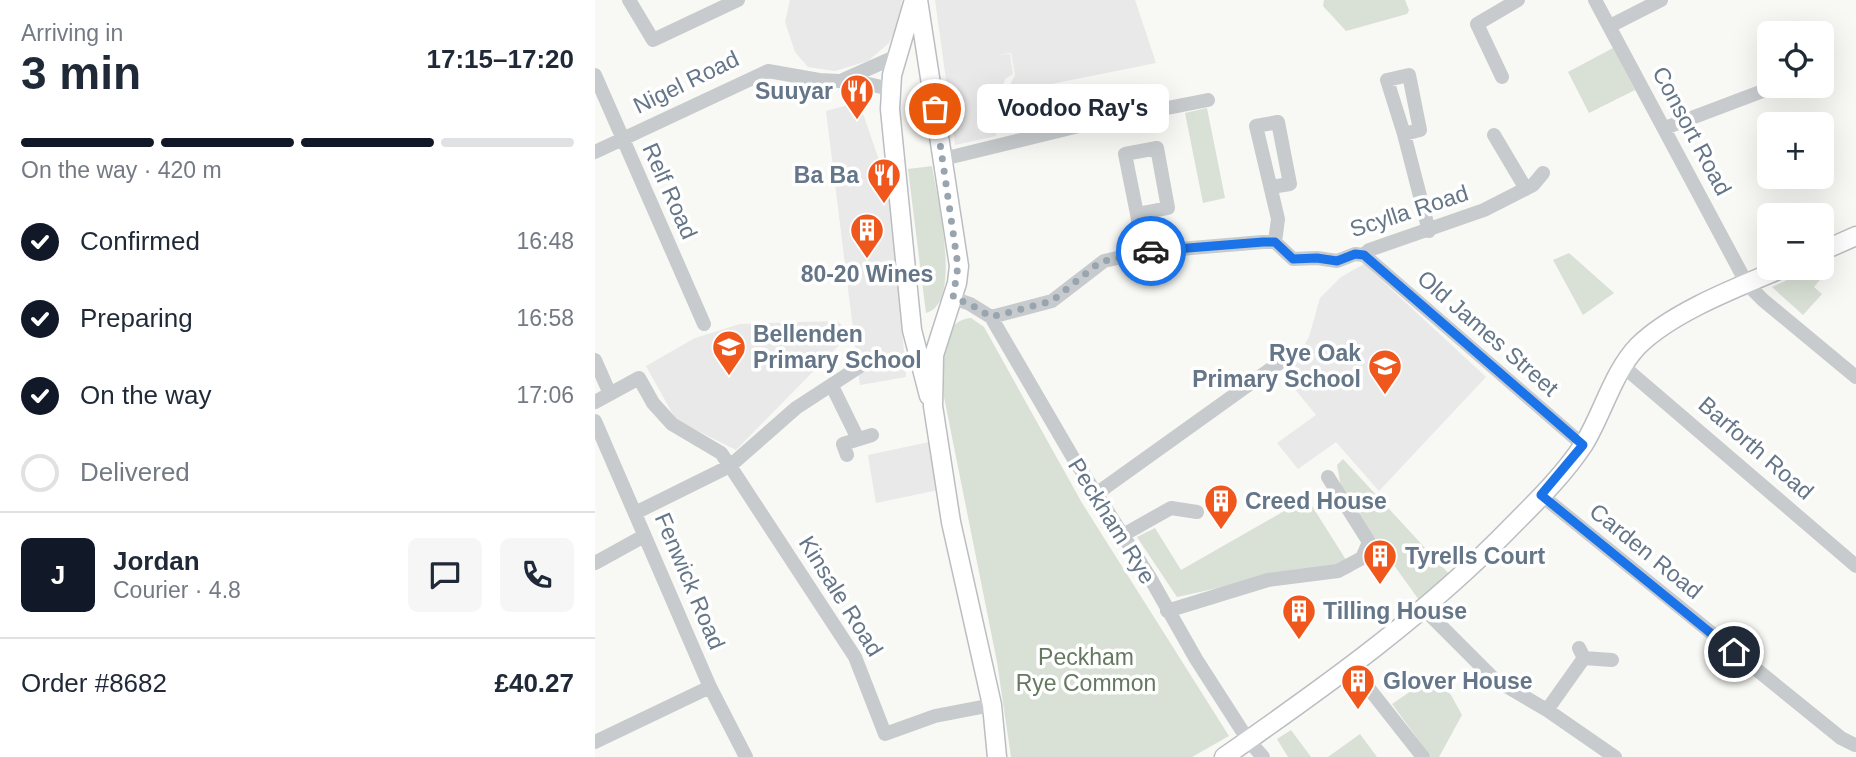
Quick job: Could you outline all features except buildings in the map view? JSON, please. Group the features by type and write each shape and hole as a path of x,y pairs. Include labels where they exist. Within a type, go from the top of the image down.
{"main road":[{"path":"916,0 897,56 890,89 911,322 921,374 933,406"},
{"path":"916,0 929,65 958,266 953,298 935,355 933,406 951,522 992,705 996,757"},
{"path":"897,56 916,57 929,65"},
{"path":"1834,246 1856,236"},
{"path":"1224,757 1352,667 1424,609 1541,495 1583,445 1624,367 1639,346 1666,325 1757,280"},
{"path":"911,322 931,326 944,320"}],"street":[{"path":"629,0 653,40 738,0"},
{"path":"1502,77 1477,24 1518,0"},
{"name":"Consort Road","path":"1595,0 1747,284 1856,377"},
{"path":"1610,26 1661,0"},
{"path":"842,80 897,56"},
{"name":"Nigel Road","path":"595,152 757,73 780,71 819,80 842,80"},
{"name":"Relf Road","path":"595,75 704,324"},
{"path":"842,80 890,89"},
{"path":"1665,128 1757,93"},
{"path":"943,159 1091,123 1208,100"},
{"path":"1404,134 1429,231"},
{"path":"1495,135 1526,189"},
{"path":"1137,214 1168,208 1157,148 1125,155 1144,252"},
{"name":"Scylla Road","path":"1275,242 1293,259 1337,261 1355,254 1364,255 1369,250 1474,215 1526,189 1543,173"},
{"path":"953,298 970,304 991,317 1052,301 1100,262 1144,252 1275,242 1278,219 1271,187"},
{"name":"Old James Street","path":"1364,255 1583,445"},
{"name":"Peckham Rye","path":"991,317 1208,678 1248,740 1263,757"},
{"path":"595,360 610,394"},
{"path":"1096,494 1279,363"},
{"path":"637,512 730,466 796,408 862,365"},
{"name":"Barforth Road","path":"1624,367 1856,566"},
{"path":"595,402 639,378 653,403 672,424 720,453 730,466"},
{"path":"832,386 865,437 843,444 846,455"},
{"name":"Fenwick Road","path":"595,421 637,512 710,687 746,757"},
{"name":"Kinsale Road","path":"730,466 855,657 885,734 935,716 992,705"},
{"path":"1167,611 1268,580 1338,571 1362,558 1369,542 1328,477"},
{"name":"Carden Road","path":"1541,495 1855,750"},
{"path":"1123,535 1171,508 1198,512"},
{"path":"595,563 645,536"},
{"path":"1424,609 1494,679 1546,710 1615,757"},
{"path":"1546,710 1582,653 1612,660"},
{"path":"1352,667 1423,757"},
{"path":"595,742 710,687"}],"shaded area":[{"path":"790,0 902,0 899,22 889,43 868,61 835,71 808,67 795,52 785,22"},
{"path":"935,0 1135,0 1156,63 1006,93 1015,75 1011,53 994,55 1010,54 1013,74 1005,79 998,101 996,136 955,145"},
{"path":"859,102 891,195 906,377 860,385 826,111"},
{"name":"Rye Oak Primary School","path":"1364,264 1486,377 1379,491 1336,442 1298,469 1277,443 1316,415 1285,377 1309,337 1320,298 1341,277"},
{"name":"Bellenden Primary School","path":"837,321 851,333 736,450 676,420 646,366 695,338 740,324"},
{"path":"934,441 943,489 876,503 868,455"}],"green space":[{"path":"1324,0 1405,0 1409,10 1407,14 1346,31 1323,6"},
{"path":"1613,48 1635,90 1589,113 1568,72"},
{"path":"1207,108 1225,198 1203,203 1185,113"},
{"path":"932,166 942,222 946,270 944,290 937,305 926,313 908,169"},
{"path":"1569,253 1614,293 1583,315 1553,260"},
{"path":"1787,280 1820,280 1814,287 1822,294 1803,315 1772,287"},
{"name":"Peckham Rye Common","path":"971,318 984,327 1082,503 1229,736 1192,757 1011,757 997,662 944,397 943,362 947,338 952,328 960,321"},
{"path":"1343,459 1450,575 1419,600 1342,493 1337,465"},
{"path":"1307,498 1353,571 1348,574 1250,581 1177,597 1137,537 1155,528 1181,570"},
{"path":"1433,676 1451,695 1462,715 1439,757 1431,757 1392,704"},
{"path":"1291,730 1311,757 1288,757 1277,739"},
{"path":"1360,734 1377,757 1328,757"}],"way so far":[{"path":"935,109 958,266 953,298 970,304 991,317 1038,307 1052,301 1100,262 1151,251"}],"place":[{"name":"Voodoo Ray's","path":"935,109"},
{"name":"Suuyar","path":"857,121"},
{"name":"Ba Ba","path":"884,205"},
{"name":"80-20 Wines","path":"867,260"},
{"name":"Bellenden Primary School","path":"729,377"},
{"name":"Rye Oak Primary School","path":"1385,396"},
{"name":"Creed House","path":"1221,531"},
{"name":"Tyrells Court","path":"1380,586"},
{"name":"Tilling House","path":"1299,641"},
{"name":"Glover House","path":"1358,711"}],"route":[{"path":"1151,251 1275,242 1282,252 1293,259 1326,258 1337,261 1355,254 1364,255 1583,445 1541,495 1734,652"}]}
